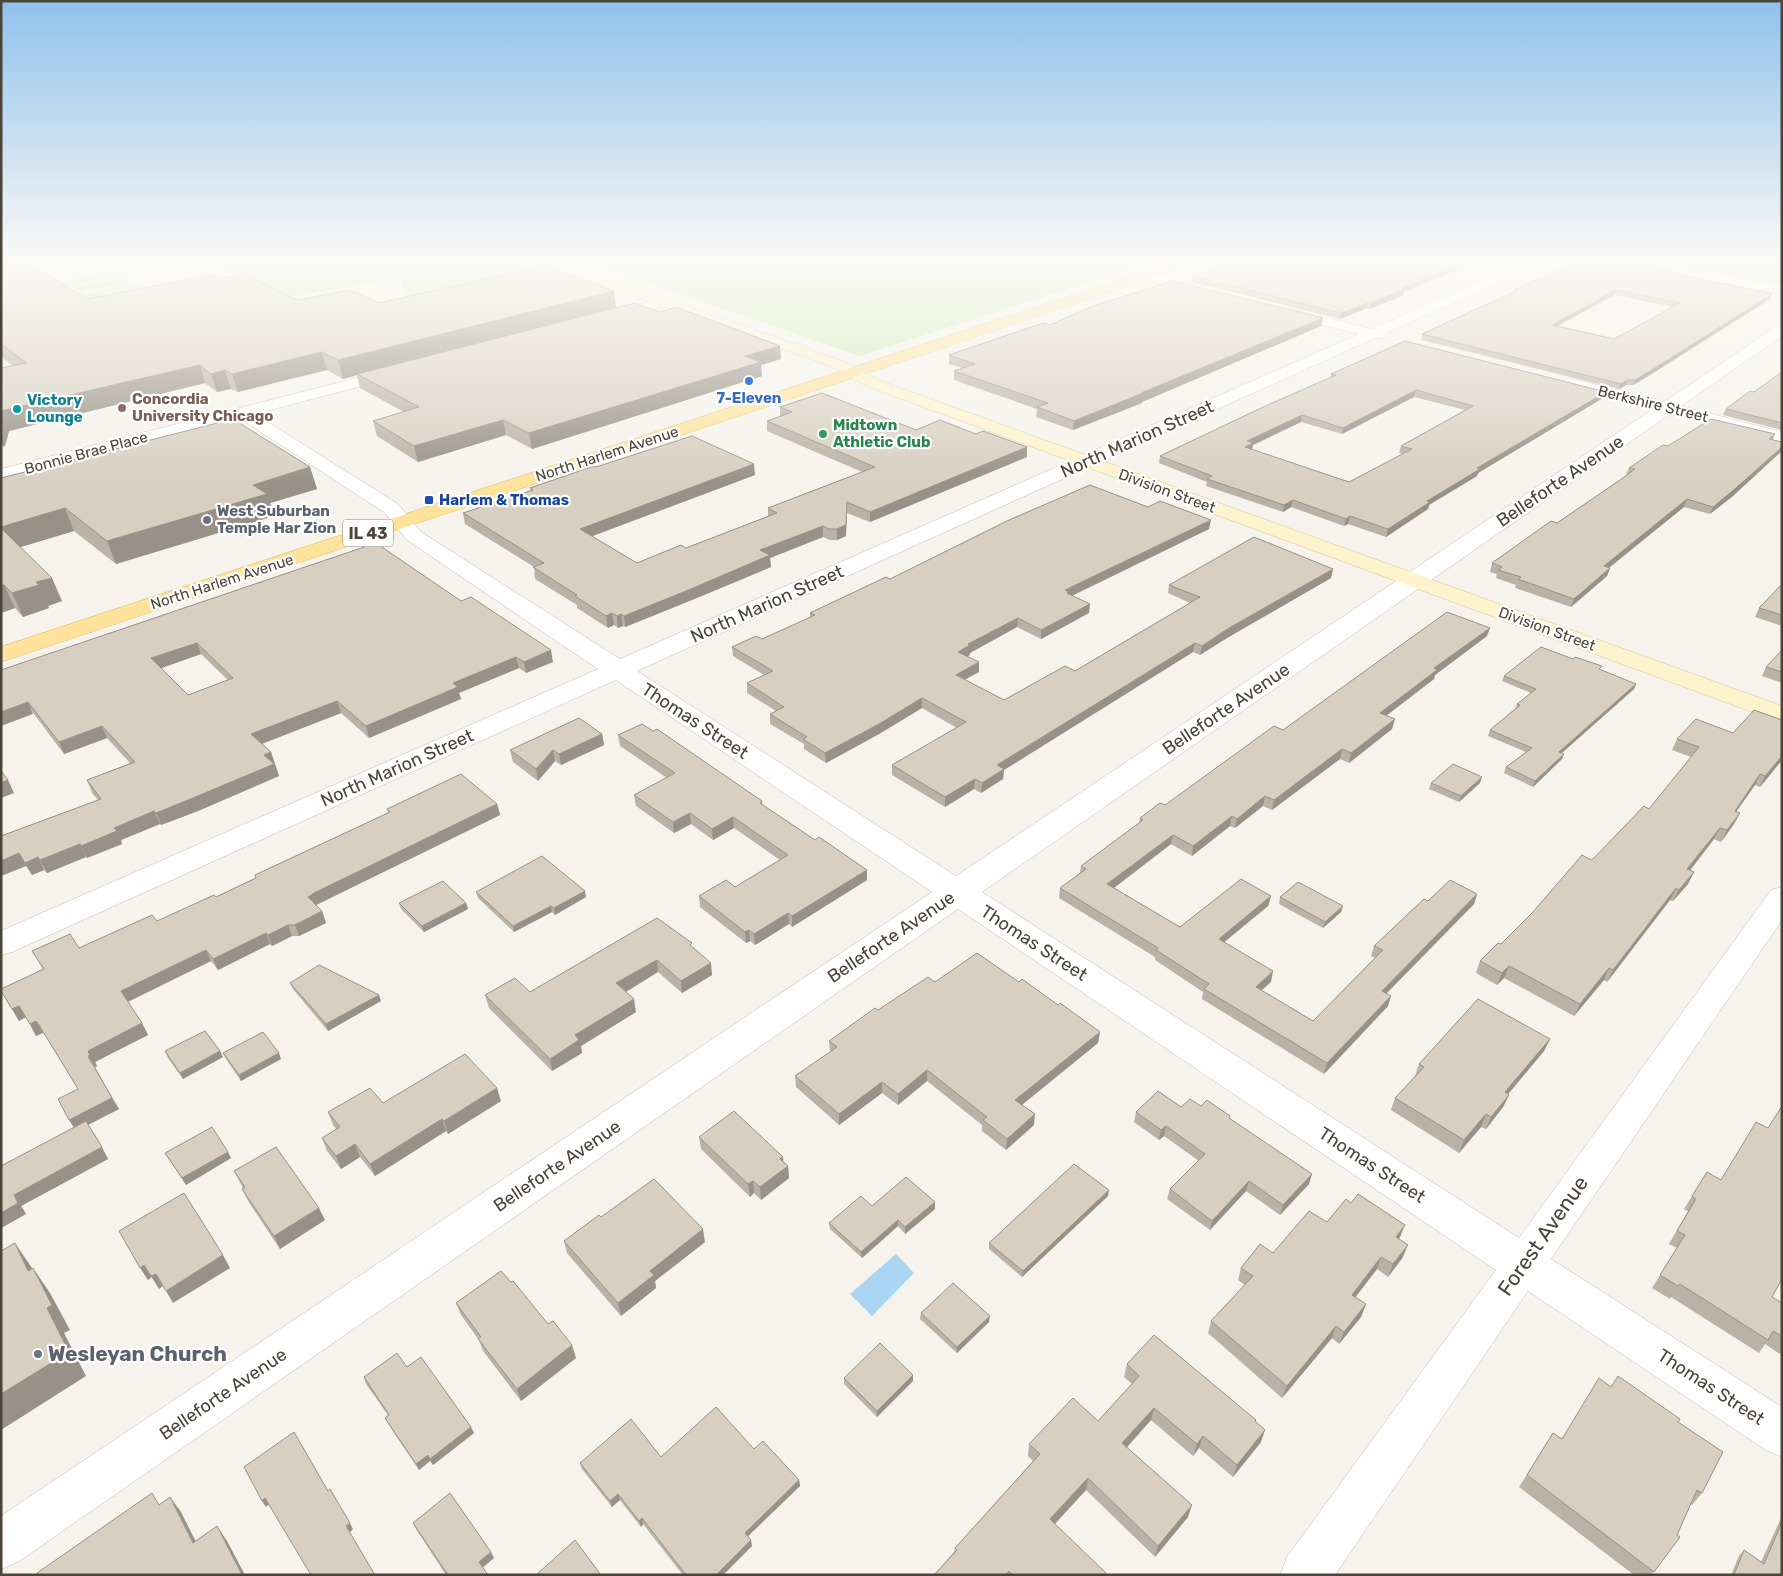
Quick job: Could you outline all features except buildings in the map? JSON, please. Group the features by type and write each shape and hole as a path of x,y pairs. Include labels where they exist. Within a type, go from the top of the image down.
{"main road":[{"name":"North Harlem Avenue","path":"1,655 397,515 852,373 962,337"}],"street":[{"name":"Division Street","path":"761,337 836,363 875,384 1782,715"},
{"name":"North Marion Street","path":"1,944 1368,337"},
{"path":"1385,337 1400,340"},
{"name":"Belleforte Avenue","path":"1,1545 1771,337"},
{"name":"Bonnie Brae Place","path":"1,476 408,369"},
{"name":"Berkshire Street","path":"1555,380 1782,437"},
{"name":"Thomas Street","path":"242,412 324,464 397,515 414,536 1782,1434"},
{"name":"Forest Avenue","path":"1305,1575 1782,897"}],"green space":[{"path":"804,337 920,337 860,356"}],"water":[{"path":"896,1254 914,1273 872,1316 850,1294"}],"place":[{"name":"7-Eleven","path":"749,381"},
{"name":"Concordia University Chicago","path":"122,408"},
{"name":"Victory Lounge","path":"17,409"},
{"name":"Midtown Athletic Club","path":"823,434"},
{"name":"Harlem & Thomas","path":"429,500"},
{"name":"West Suburban Temple Har Zion","path":"207,520"},
{"name":"Wesleyan Church","path":"38,1354"}]}
